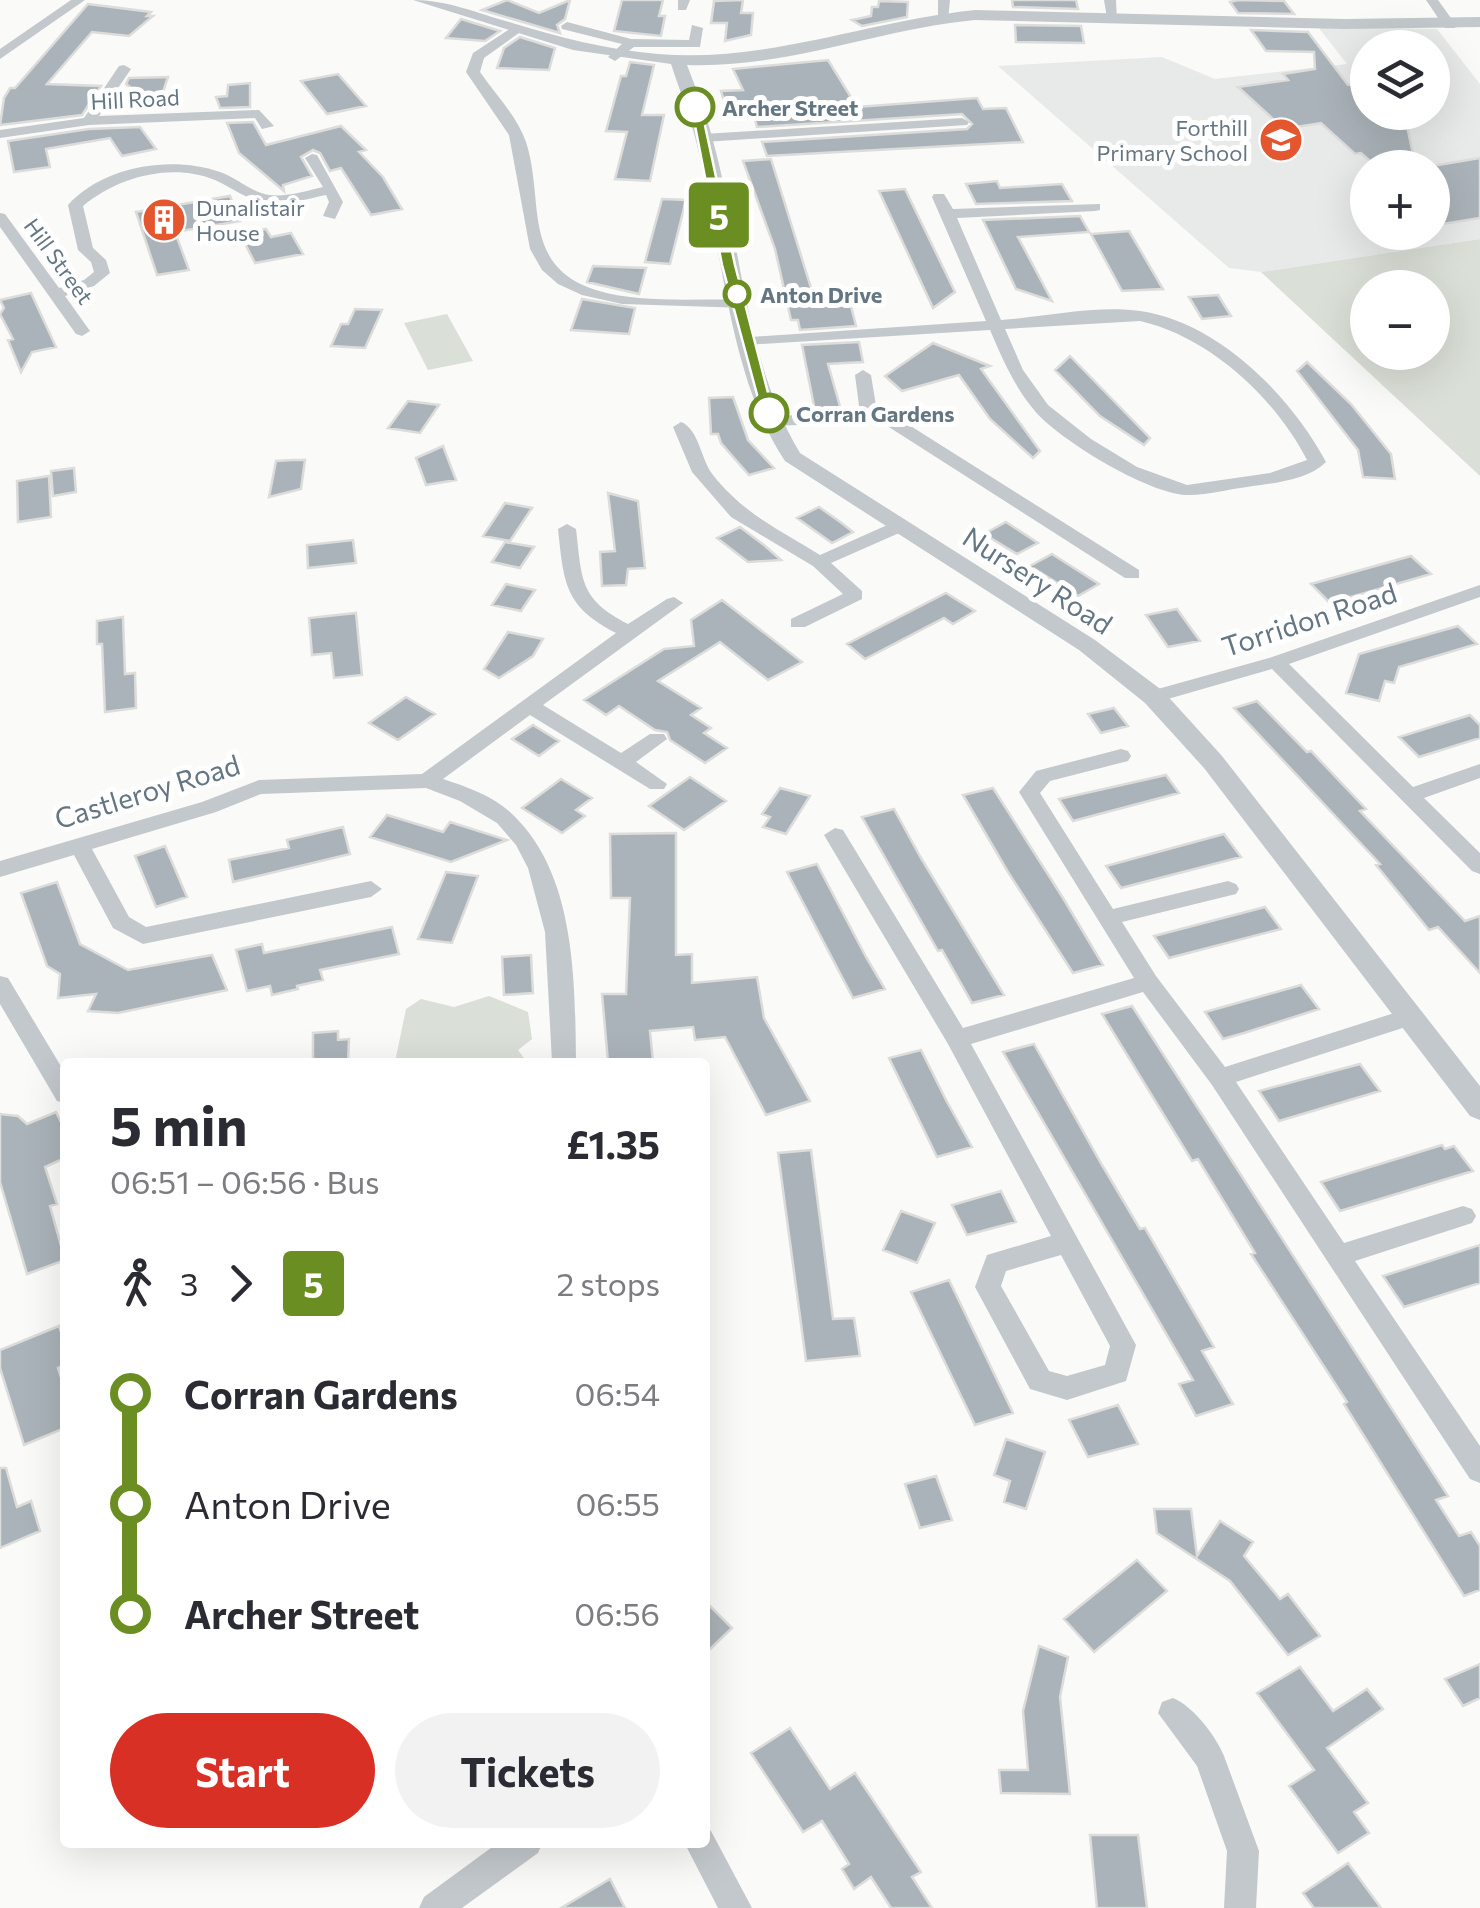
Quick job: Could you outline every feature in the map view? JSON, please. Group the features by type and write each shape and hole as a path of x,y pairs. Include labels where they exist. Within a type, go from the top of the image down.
{"street":[{"path":"0,55 79,0"},
{"path":"421,0 616,57 678,61 800,50 944,9 1113,18 1450,25 1480,22"},
{"path":"1110,0 1113,18"},
{"path":"1432,0 1450,25"},
{"path":"567,26 631,43 695,44 697,28"},
{"path":"514,30 478,56 473,72 518,140 525,209 545,264 562,282 590,293 740,306"},
{"path":"616,57 631,43"},
{"name":"Nursery Road","path":"678,61 704,138 728,265 771,421 792,457 1087,646 1154,697 1213,762 1480,1108"},
{"path":"89,120 124,69"},
{"name":"Hill Road","path":"0,134 89,120 259,114 267,126"},
{"path":"704,138 962,122"},
{"path":"312,158 332,189 336,202 330,216"},
{"path":"55,294 88,283 102,273 98,260 86,250 76,205 83,197 130,175 169,167 190,169 217,176 264,198 332,189"},
{"path":"751,342 996,324 1141,316 1176,326 1211,346 1266,394 1309,443 1316,462 1303,470 1186,490 1164,485 1085,443 1042,409 1016,370 996,324 948,214 939,197"},
{"path":"948,214 1095,207"},
{"name":"Hill Street","path":"0,217 82,330"},
{"path":"0,250 19,246"},
{"path":"863,375 869,415"},
{"path":"771,421 869,415 884,418 1132,574"},
{"path":"681,427 701,472 737,512 819,562 854,595 798,623"},
{"path":"819,562 900,526"},
{"path":"568,529 574,586 587,612 629,632"},
{"name":"Torridon Road","path":"1154,697 1276,662 1480,591"},
{"path":"427,781 674,603"},
{"path":"1276,662 1480,866"},
{"path":"530,706 657,784"},
{"path":"622,762 657,738"},
{"path":"1122,756 1043,776 1030,792 1148,982 1220,1078 1478,1463"},
{"path":"1410,794 1480,771"},
{"path":"427,781 468,796 506,820 544,876 558,952 564,1058"},
{"name":"Castleroy Road","path":"0,869 260,788 427,781"},
{"path":"834,834 957,1039 1064,1243 1123,1345 1116,1372 1067,1388 1040,1381 988,1287 996,1263 1064,1243"},
{"path":"79,844 121,922 142,936 371,890"},
{"path":"1110,917 1228,888"},
{"path":"957,1039 1148,982"},
{"path":"0,984 60,1086"},
{"path":"1220,1078 1410,1017"},
{"path":"1338,1256 1462,1216"},
{"path":"1173,1713 1209,1756 1243,1852 1240,1908"},
{"path":"435,1908 519,1848"},
{"path":"703,1848 736,1908"}],"shaded area":[{"name":"Forthill Primary School","path":"1318,27 1437,29 1350,30 1350,130 1450,130 1450,46 1480,84 1480,239 1450,244 1450,150 1350,150 1350,250 1407,250 1261,272 1229,268 998,66 1162,57 1215,79 1347,64"},
{"path":"1480,239 1480,476 1366,370 1450,370 1450,270 1350,270 1350,355 1261,272 1407,250 1450,250 1450,244"},
{"path":"447,314 473,361 428,370 404,323"},
{"path":"489,996 528,1012 532,1039 518,1050 524,1058 396,1058 406,1009 421,999 454,1007"}],"building":[{"path":"507,0 539,13 570,0 565,19 557,25 560,33 482,10"},
{"path":"622,0 663,0 659,16 665,16 661,36 614,31"},
{"path":"743,0 741,13 753,13 751,35 725,41 727,23 711,23 714,1"},
{"path":"1012,0 1076,0 1078,9 1013,7"},
{"path":"879,1 908,2 907,17 862,26 852,20 871,16 872,7 878,7"},
{"path":"1284,1 1294,14 1238,13 1230,2"},
{"path":"88,4 151,12 147,16 153,16 129,36 92,32 47,84 101,86 82,115 0,125 4,98 10,88 15,88"},
{"path":"461,19 500,31 485,41 446,38"},
{"path":"1015,25 1081,26 1084,43 1016,42"},
{"path":"1251,30 1308,32 1350,85 1350,130 1408,130 1412,150 1351,150 1321,123 1284,129 1238,87 1288,80 1283,74 1315,69 1314,52 1266,51"},
{"path":"520,37 555,48 549,70 497,68 504,48"},
{"path":"828,60 857,107 977,98 983,109 1006,108 1023,142 767,156 762,142 967,129 972,124 962,114 757,127 753,112 728,114 721,91 743,90 733,69"},
{"path":"630,62 654,65 642,115 664,115 650,181 615,179 627,132 606,131 621,76 626,76"},
{"path":"338,74 366,106 327,114 301,81"},
{"path":"168,77 158,107 126,84 129,78"},
{"path":"250,83 250,107 220,108 216,97 227,96 228,85"},
{"path":"253,122 266,145 341,126 366,150 359,152 383,177 402,209 371,215 341,168 330,171 320,153 313,150 301,157 312,176 283,185 284,191 239,153 227,123"},
{"path":"140,127 156,149 122,156 110,138 46,149 50,167 14,172 8,141 89,129"},
{"path":"1480,158 1480,218 1450,223 1450,163"},
{"path":"771,159 816,304 850,302 856,326 800,330 798,320 791,320 775,249 743,161"},
{"path":"997,181 1000,188 1062,184 1072,201 976,204 966,184"},
{"path":"905,189 955,292 933,308 879,191"},
{"path":"230,196 240,221 175,232 189,270 157,275 136,212"},
{"path":"662,199 686,200 670,264 645,262"},
{"path":"1080,216 1089,232 1018,237 1052,301 1016,289 983,220"},
{"path":"266,229 271,237 291,233 303,254 255,263 240,234"},
{"path":"1129,231 1163,289 1122,291 1091,234"},
{"path":"593,266 646,268 639,294 587,282"},
{"path":"31,293 56,347 32,352 21,372 8,340 13,339 0,314 4,308 0,300"},
{"path":"1218,295 1231,316 1202,319 1189,297"},
{"path":"582,299 635,308 629,334 571,330"},
{"path":"355,309 382,310 365,348 331,346 341,324 348,324"},
{"path":"859,342 863,362 828,364 841,410 815,411 802,345"},
{"path":"933,343 990,366 981,369 1040,451 1033,458 990,419 959,375 902,391 885,376"},
{"path":"1070,356 1150,438 1144,445 1100,416 1055,370"},
{"path":"1307,362 1351,404 1391,454 1395,479 1363,477 1358,450 1297,371"},
{"path":"733,397 748,440 774,468 749,475 721,443 718,434 711,434 709,398"},
{"path":"408,401 439,405 420,433 388,428"},
{"path":"443,446 456,480 426,485 416,458"},
{"path":"305,460 301,489 269,497 276,461"},
{"path":"74,468 76,492 53,496 51,471"},
{"path":"49,476 51,517 18,522 17,481"},
{"path":"608,493 638,501 645,568 628,569 626,585 602,586 600,552 615,551"},
{"path":"505,503 532,508 510,541 483,536"},
{"path":"819,507 853,532 832,543 797,518"},
{"path":"1006,522 1038,543 1017,554 984,534"},
{"path":"740,527 781,560 748,562 717,538"},
{"path":"353,540 356,563 308,568 307,545"},
{"path":"505,542 534,547 520,568 492,562"},
{"path":"1052,554 1099,584 1078,596 1030,566"},
{"path":"1411,556 1431,574 1330,603 1311,584"},
{"path":"506,584 535,590 521,611 492,605"},
{"path":"946,593 975,611 953,624 944,618 865,659 847,644"},
{"path":"722,600 802,662 768,680 720,642 658,681 701,708 691,715 711,728 704,733 727,748 705,763 670,740 667,732 655,730 619,706 606,715 584,700 664,649 694,646 691,620"},
{"path":"1177,609 1200,641 1168,647 1146,615"},
{"path":"356,613 362,675 334,678 331,653 312,655 309,618"},
{"path":"123,617 125,674 135,673 136,708 105,712 97,621"},
{"path":"1458,626 1477,644 1399,667 1394,683 1385,681 1379,701 1346,693 1359,654"},
{"path":"508,632 543,639 533,656 499,678 484,669"},
{"path":"406,697 435,714 398,740 369,723"},
{"path":"1257,701 1366,809 1360,811 1465,921 1480,916 1480,973 1438,927 1429,930 1376,865 1380,864 1234,708"},
{"path":"1114,708 1128,726 1101,733 1088,714"},
{"path":"1470,715 1480,725 1480,738 1419,757 1399,737"},
{"path":"533,725 559,741 539,756 512,739"},
{"path":"1166,775 1179,793 1073,821 1059,799"},
{"path":"690,777 726,801 684,830 649,806"},
{"path":"561,779 592,798 576,810 585,816 562,833 522,808"},
{"path":"780,788 810,796 786,834 763,827 770,817 762,814"},
{"path":"993,788 1103,965 1073,973 1008,872 963,795"},
{"path":"894,809 1004,995 972,1003 942,950 938,951 862,817"},
{"path":"387,815 443,832 450,822 507,840 451,862 370,837"},
{"path":"343,827 350,854 233,882 229,860 289,848 287,840"},
{"path":"676,833 676,955 692,954 692,983 757,977 764,1018 810,1101 766,1115 725,1037 695,1040 693,1027 650,1031 653,1058 608,1058 602,994 626,994 630,898 611,898 610,834"},
{"path":"1224,834 1241,857 1121,888 1106,866"},
{"path":"165,846 187,897 156,907 135,856"},
{"path":"817,864 885,989 853,998 787,872"},
{"path":"446,872 478,876 452,943 418,939"},
{"path":"57,882 80,944 128,970 212,955 227,990 118,1013 88,1011 96,994 58,998 60,974 47,966 21,893"},
{"path":"1265,907 1281,929 1169,958 1154,936"},
{"path":"392,927 399,954 320,970 323,980 297,986 298,989 272,995 270,986 247,991 236,950 262,944 264,953"},
{"path":"531,955 533,993 504,995 502,957"},
{"path":"1301,985 1319,1009 1223,1039 1205,1012"},
{"path":"1132,1006 1448,1496 1436,1500 1459,1536 1471,1532 1480,1546 1480,1590 1464,1596 1344,1404 1347,1402 1251,1254 1255,1253 1198,1159 1192,1161 1102,1014"},
{"path":"338,1031 338,1040 349,1039 348,1058 313,1058 313,1033"},
{"path":"1034,1044 1140,1229 1145,1228 1214,1347 1202,1351 1233,1404 1196,1416 1179,1384 1193,1380 1003,1052"},
{"path":"921,1050 972,1147 937,1157 889,1058"},
{"path":"1360,1064 1380,1091 1279,1121 1259,1091"},
{"path":"56,1112 60,1120 60,1160 45,1167 57,1204 50,1206 60,1242 60,1262 27,1274 0,1182 0,1114 18,1116 27,1124"},
{"path":"1442,1145 1445,1149 1454,1146 1473,1171 1340,1211 1321,1182"},
{"path":"811,1150 833,1319 854,1318 860,1356 806,1361 778,1153"},
{"path":"1001,1191 1016,1222 967,1235 952,1205"},
{"path":"901,1211 935,1223 917,1263 883,1250"},
{"path":"1480,1245 1480,1283 1404,1307 1383,1276"},
{"path":"949,1280 1013,1413 975,1425 911,1292"},
{"path":"59,1326 60,1430 24,1445 0,1368 0,1350"},
{"path":"1118,1405 1138,1444 1088,1457 1069,1420"},
{"path":"1006,1439 1045,1452 1026,1509 1004,1502 1010,1481 994,1475"},
{"path":"0,1468 6,1468 17,1507 31,1501 40,1531 0,1548"},
{"path":"936,1476 952,1520 920,1528 905,1484"},
{"path":"1154,1509 1191,1509 1197,1556 1220,1521 1253,1542 1244,1556 1280,1599 1288,1594 1320,1636 1288,1655 1230,1581 1157,1533"},
{"path":"1137,1560 1167,1591 1094,1652 1064,1619"},
{"path":"710,1606 732,1628 710,1649"},
{"path":"1039,1646 1068,1657 1060,1697 1070,1794 1001,1793 999,1770 1028,1770 1023,1711"},
{"path":"1480,1664 1480,1698 1463,1706 1445,1679"},
{"path":"1300,1667 1333,1711 1367,1689 1383,1709 1327,1748 1368,1803 1354,1812 1369,1833 1338,1853 1289,1786 1314,1770 1257,1693"},
{"path":"790,1728 830,1789 855,1773 921,1872 912,1877 932,1908 891,1908 871,1877 854,1889 842,1869 849,1864 822,1821 803,1832 751,1753"},
{"path":"1090,1835 1138,1835 1147,1908 1097,1908"},
{"path":"1348,1863 1381,1908 1314,1908 1303,1893"},
{"path":"610,1879 625,1908 561,1908"}],"bus line":[{"name":"5","path":"695,107 728,265 769,413"}],"place":[{"name":"Archer Street","path":"695,107"},
{"name":"Forthill Primary School","path":"1281,140"},
{"name":"Dunalistair House","path":"164,220"},
{"name":"Anton Drive","path":"737,294"},
{"name":"Corran Gardens","path":"769,413"}]}
